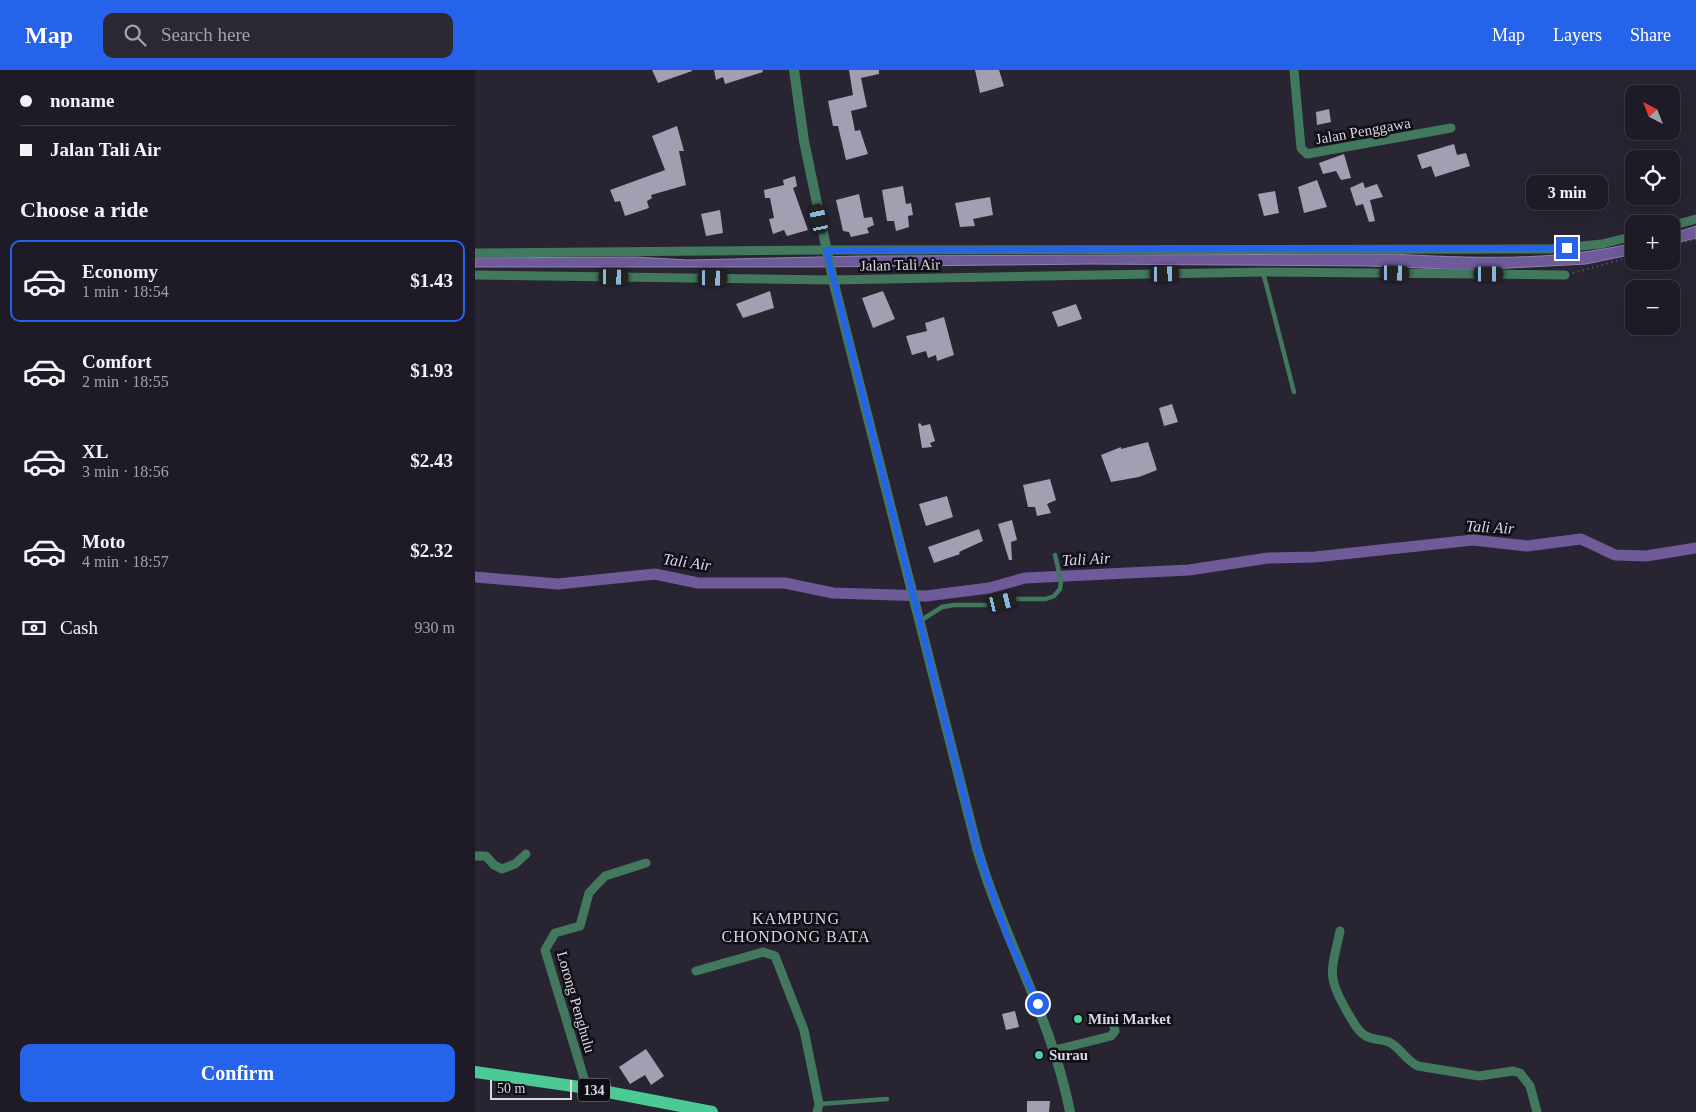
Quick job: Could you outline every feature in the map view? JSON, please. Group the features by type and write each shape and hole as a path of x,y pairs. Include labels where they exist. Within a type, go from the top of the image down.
{"main road":[{"name":"134","path":"475,1072 587,1088 712,1112"}],"street":[{"path":"794,70 804,141 832,277 988,884 1055,1050 1070,1112"},
{"name":"Jalan Penggawa","path":"1294,70 1301,148 1307,154 1313,155 1451,128"},
{"path":"1680,223 1696,218"},
{"name":"Jalan Tali Air","path":"475,253 826,250 1549,249 1602,244 1625,238"},
{"name":"Jalan Tali Air","path":"475,275 832,277 1263,272 1565,275"},
{"path":"475,856 487,856 494,865 502,869 515,864 526,854"},
{"name":"Lorong Penghulu","path":"587,1088 545,950 555,933 580,926 589,893 607,875 646,863"},
{"path":"1341,931 1332,980 1335,991 1357,1027 1365,1035 1387,1041 1396,1046 1411,1062 1418,1066 1479,1076 1513,1071 1520,1073 1530,1086 1537,1112"},
{"path":"696,971 763,952 775,956 804,1030 818,1108"},
{"path":"1055,1050 1111,1036 1115,1031 1113,1022"}],"lane":[{"path":"1263,272 1293,392"},
{"path":"920,621 943,607 954,604 981,606 1030,597 1046,599 1054,596 1060,589 1061,581 1055,555"},
{"path":"818,1108 887,1099"}],"path":[{"path":"1680,243 1696,239"},
{"path":"1565,275 1625,258"}],"shaded area":[{"path":"1696,226 1696,238 1680,242 1680,231"},
{"path":"1625,245 1625,256 1586,264 1472,270 1369,266 1091,264 814,267 475,267 475,258 636,257 688,260 863,256 1390,254 1512,257 1543,256"}],"building":[{"path":"652,70 692,70 692,71 658,83"},
{"path":"714,70 762,70 763,72 725,84 723,77 716,80"},
{"path":"849,70 879,70 879,74 861,78 867,107 851,111 855,131 860,130 868,154 846,160 838,126 833,126 828,101 853,95"},
{"path":"975,70 999,70 1004,86 980,93"},
{"path":"1329,109 1331,122 1317,125 1316,112"},
{"path":"677,126 684,151 679,151 686,185 651,195 652,198 647,201 649,208 625,216 620,201 615,202 610,190 665,170 652,136"},
{"path":"1454,144 1457,155 1466,153 1470,166 1435,177 1431,166 1422,169 1417,155"},
{"path":"1344,154 1351,178 1341,180 1336,171 1323,174 1319,163"},
{"path":"795,176 797,186 793,188 808,230 787,236 784,230 773,234 769,219 774,218 770,198 765,198 764,190 784,185 783,180"},
{"path":"1317,180 1327,207 1304,213 1298,187"},
{"path":"1363,182 1365,188 1377,184 1383,197 1370,200 1375,221 1369,222 1363,204 1356,206 1350,188"},
{"path":"903,186 906,204 911,203 913,215 908,216 909,227 896,231 894,221 887,221 882,190"},
{"path":"1275,191 1279,213 1264,216 1258,194"},
{"path":"859,194 864,218 872,217 874,225 867,228 869,233 851,237 849,232 843,231 836,200"},
{"path":"990,197 993,215 973,219 975,226 960,227 955,203"},
{"path":"720,210 723,233 706,236 701,214"},
{"path":"770,291 774,308 743,318 736,304"},
{"path":"883,291 895,319 873,328 862,298"},
{"path":"1076,304 1082,319 1058,327 1052,312"},
{"path":"944,317 954,355 937,361 936,355 928,358 926,351 912,355 906,336 927,331 925,323"},
{"path":"1172,404 1178,422 1164,426 1159,408"},
{"path":"920,423 922,426 930,424 935,441 930,443 932,447 922,448 918,424"},
{"path":"1148,442 1157,470 1139,477 1111,482 1101,455 1121,447 1121,449"},
{"path":"1050,479 1056,500 1047,504 1051,513 1037,516 1035,507 1028,507 1023,485"},
{"path":"947,496 953,517 926,526 919,504"},
{"path":"1012,520 1017,540 1011,542 1012,560 1009,560 998,524"},
{"path":"979,529 983,541 959,552 960,554 934,563 928,547"},
{"path":"1015,1011 1019,1027 1006,1030 1002,1014"},
{"path":"646,1049 664,1076 651,1085 645,1075 630,1084 619,1067"},
{"path":"1027,1101 1050,1101 1049,1112 1027,1112"}],"waterway":[{"name":"Tali Air","path":"475,577 558,584 655,574 698,583 785,583 833,593 926,596 989,588 1025,578 1189,570 1268,558 1315,557 1473,540 1527,546 1581,539 1615,555 1646,556 1696,548"}],"place":[{"name":"Mini Market","path":"1078,1019"},
{"name":"Surau","path":"1039,1055"}],"district":[{"name":"KAMPUNG CHONDONG BATA","path":"796,927"}],"route":[{"path":"1038,1004 1006,933 977,848 911,580 826,250 1567,248"}]}
